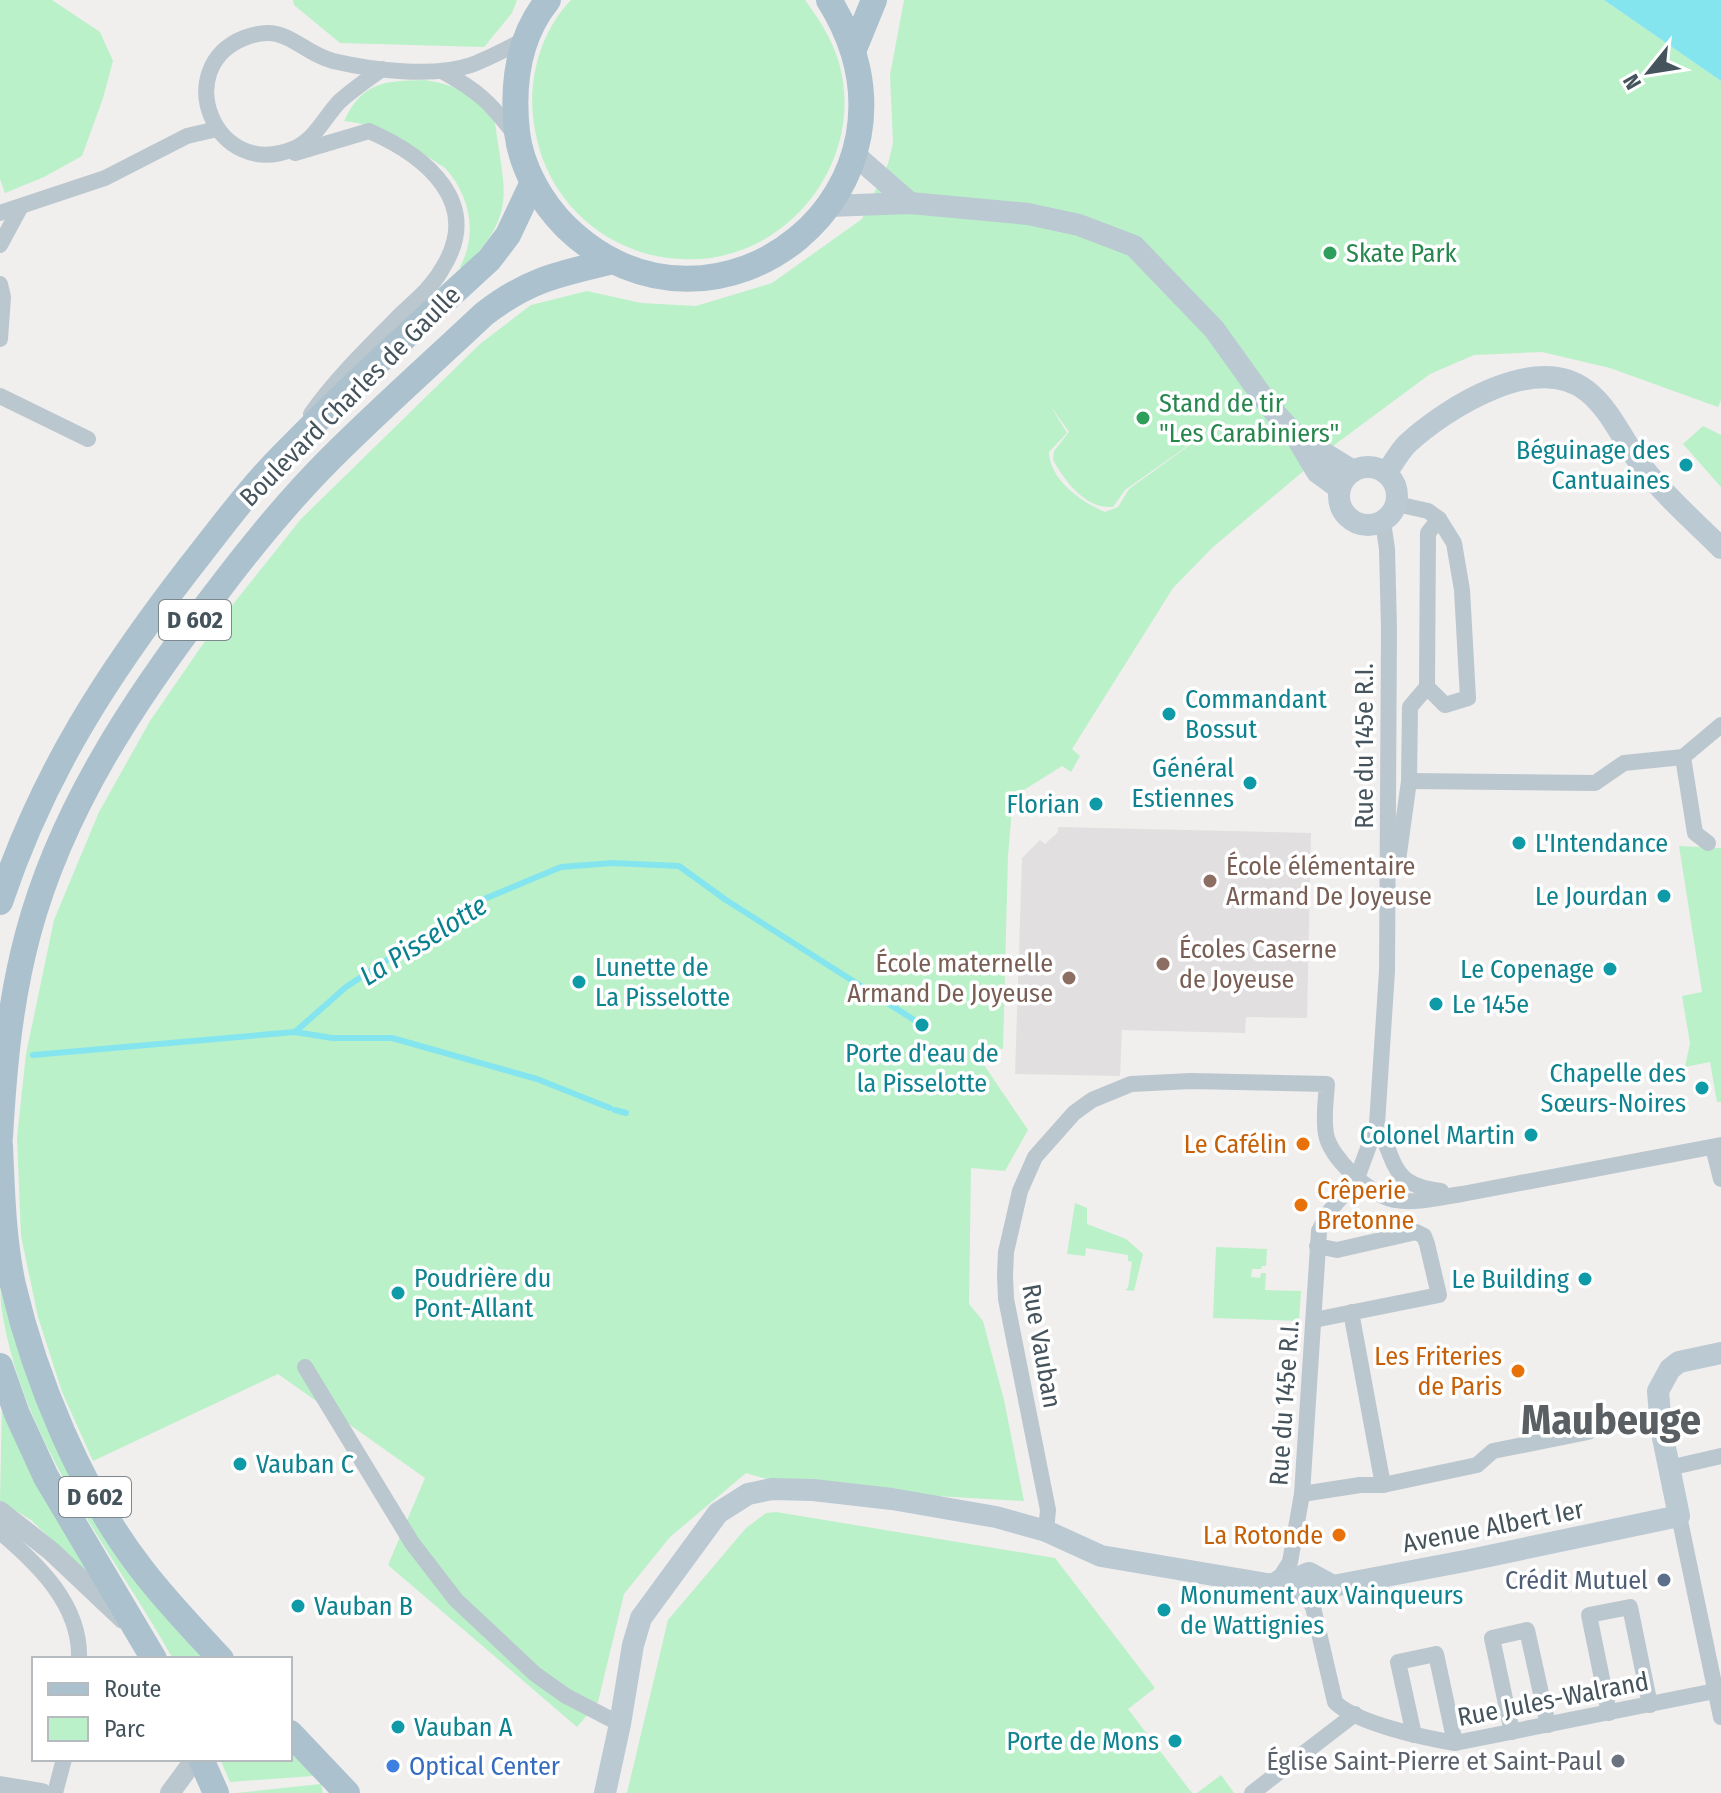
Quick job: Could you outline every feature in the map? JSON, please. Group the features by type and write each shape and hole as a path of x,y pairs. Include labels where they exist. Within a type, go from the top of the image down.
{"main road":[{"path":"548,0 526,39 517,71 515,93 517,138 533,182 559,220 584,242 613,261 664,276 691,278 744,269 791,244 812,227 844,182 855,155 863,102 854,49 829,0"},
{"path":"854,49 874,0"},
{"path":"855,155 910,203"},
{"name":"Boulevard Charles de Gaulle","path":"0,902 29,826 55,770 98,693 144,627 214,536 282,456 489,260 508,235 533,182"},
{"path":"829,206 910,203 1028,214 1079,225 1134,246 1214,329 1270,407 1295,435 1317,472 1346,480"},
{"name":"Boulevard Charles de Gaulle","path":"0,1137 8,1028 28,932 42,889 95,771 172,650 250,548 329,460 484,314 506,296 532,282 613,261"},
{"path":"1386,473 1405,446 1468,399 1528,380 1566,380 1578,385 1602,405 1639,463 1658,486 1721,548"},
{"path":"1365,467 1386,473 1394,482 1390,513 1372,526 1351,520 1339,500 1346,480 1365,467"},
{"name":"D 602","path":"0,1145 3,1208 13,1282 29,1344 57,1420 92,1491 139,1566 219,1657"},
{"path":"1679,1516 1658,1391 1663,1379 1679,1362 1721,1353"},
{"name":"D 602","path":"0,1366 17,1414 46,1477 153,1657"},
{"path":"605,1793 641,1618 718,1513 748,1494 772,1489 838,1492 996,1517 1046,1531 1101,1556 1269,1584"},
{"name":"Avenue Albert Ier","path":"1269,1584 1314,1589 1679,1516"},
{"path":"292,1735 347,1793"},
{"path":"199,1761 216,1793"},
{"path":"596,1793 611,1770"}],"street":[{"path":"282,456 331,385 431,286 452,250 456,212 437,174 426,164 369,131 357,132 303,152 260,155 243,151 217,129 207,104 206,91 214,65 223,51 237,41 266,33 295,40 319,56 332,60 382,69 442,71 469,65 526,39"},
{"path":"278,155 305,142 351,91 382,69"},
{"path":"442,71 473,88 492,104 517,138"},
{"path":"0,213 126,169 187,136 217,129"},
{"path":"0,245 20,208"},
{"path":"0,284 3,297 0,339"},
{"path":"0,396 88,439"},
{"path":"1390,513 1428,511 1439,519 1454,543 1462,590 1468,698 1445,705 1427,687 1428,533 1439,519"},
{"name":"Rue du 145e R.I.","path":"1387,971 1387,549 1390,513"},
{"name":"Rue du 145e R.I.","path":"1269,1584 1286,1569 1302,1494 1319,1231 1329,1212 1357,1178 1377,1124 1399,840 1409,781 1410,707 1427,687"},
{"path":"1409,781 1595,783 1624,763 1683,757 1721,725"},
{"path":"1683,757 1695,833 1708,843"},
{"name":"Rue Vauban","path":"1046,1531 1048,1510 1006,1299 1005,1275 1006,1252 1020,1191 1035,1157 1074,1113 1092,1100 1131,1084 1191,1081 1327,1084 1326,1136 1335,1153 1357,1178"},
{"path":"1377,1124 1391,1160 1404,1179 1417,1188 1462,1194"},
{"path":"1357,1178 1376,1193 1395,1200 1420,1200 1717,1146 1721,1179"},
{"path":"1314,1320 1439,1295 1424,1236 1416,1232 1337,1250 1317,1246"},
{"path":"1351,1312 1383,1485"},
{"path":"305,1367 412,1543 456,1600 535,1674 566,1696 620,1724"},
{"path":"1302,1494 1360,1485 1383,1485 1477,1465 1493,1451 1588,1432"},
{"path":"1669,1468 1721,1456"},
{"path":"0,1511 51,1551 140,1634"},
{"path":"1679,1516 1721,1717"},
{"path":"0,1532 33,1560 69,1611 76,1631 79,1657"},
{"path":"1252,1793 1355,1714 1340,1707 1332,1696 1314,1589 1292,1547"},
{"path":"1609,1713 1589,1615 1630,1607 1650,1705"},
{"path":"1512,1732 1492,1638 1527,1630 1548,1725"},
{"path":"1414,1735 1398,1662 1436,1654 1455,1743"},
{"name":"Rue Jules-Walrand","path":"1355,1714 1414,1735 1455,1743 1715,1691"},
{"path":"55,1793 63,1761"},
{"path":"170,1793 196,1761"},
{"path":"0,1786 42,1793"}],"shaded area":[{"name":"Écoles Caserne de Joyeuse","path":"1058,827 1311,833 1307,1018 1246,1017 1245,1033 1122,1030 1120,1076 1015,1074 1022,858 1040,840 1045,844 1058,832"}],"green space":[{"path":"0,0 52,0 100,32 113,61 82,156 44,177 5,193 0,179"},
{"path":"293,0 517,0 512,13 484,47 340,43 294,5"},
{"path":"571,0 805,0 833,45 842,76 844,111 838,146 825,177 806,205 780,229 751,246 718,257 682,259 648,254 617,242 585,220 565,199 549,173 538,145 533,113 534,78 543,44"},
{"path":"904,0 1604,0 1721,81 1721,400 1718,407 1610,368 1542,352 1474,355 1430,374 1337,443 1213,547 1173,588 1072,749 1080,756 1071,772 1062,766 1013,797 1008,856 1003,1049 984,1047 984,1065 1028,1130 1005,1171 971,1168 969,1304 983,1321 1004,1400 1024,1501 798,1488 746,1473 670,1537 624,1594 598,1702 577,1727 388,1565 425,1478 278,1374 93,1461 62,1392 38,1317 21,1236 17,1137 26,1054 54,920 99,812 150,721 214,628 301,519 480,344 531,305 587,291 641,303 696,306 772,283 862,219 888,164 893,143 890,75","holes":["1050,405 1069,432 1054,451 1053,460 1078,493 1094,504 1113,507 1125,490 1227,418 1129,489 1118,507 1105,512 1068,489 1055,472 1049,452 1067,433"]},
{"path":"425,80 466,92 483,105 495,123 504,186 503,202 492,233 463,270 460,267 469,241 469,215 454,179 445,168 397,138 372,127 344,121 367,91 387,83"},
{"path":"1703,426 1721,435 1721,487 1683,444"},
{"path":"1679,846 1721,848 1721,1102 1717,1102 1710,1062 1685,1067 1690,1043 1682,996 1702,992"},
{"path":"1075,1203 1087,1208 1087,1224 1126,1239 1143,1254 1134,1291 1125,1290 1128,1288 1132,1262 1128,1261 1128,1255 1086,1248 1085,1256 1067,1254"},
{"path":"0,1232 47,1407 208,1657 172,1657 70,1490 27,1402 11,1355 1,1305"},
{"path":"1216,1247 1267,1249 1266,1266 1252,1269 1251,1277 1260,1278 1261,1273 1266,1273 1265,1290 1301,1291 1299,1321 1213,1318"},
{"path":"2,1403 90,1576 31,1520 0,1501"},
{"path":"776,1512 1055,1558 1155,1688 1128,1709 1192,1793 627,1793 668,1620 746,1528 766,1513"},
{"path":"292,1752 313,1776 230,1782 221,1761 292,1761"},
{"path":"1221,1775 1234,1793 1197,1793"},
{"path":"321,1784 323,1793 236,1793"}],"water":[{"path":"1604,0 1721,0 1721,81"}],"waterway":[{"name":"La Pisselotte","path":"295,1032 346,987 472,904 561,867 612,863 679,866 726,900 922,1025"},
{"path":"33,1055 295,1032 332,1038 392,1038 537,1079 610,1108"},
{"path":"615,1110 626,1113"}],"place":[{"name":"Skate Park","path":"1330,253"},
{"name":"Stand de tir \"Les Carabiniers\"","path":"1143,418"},
{"name":"Béguinage des Cantuaines","path":"1686,465"},
{"name":"Commandant Bossut","path":"1169,714"},
{"name":"Général Estiennes","path":"1250,783"},
{"name":"Florian","path":"1096,804"},
{"name":"L'Intendance","path":"1519,843"},
{"name":"École élémentaire Armand De Joyeuse","path":"1210,881"},
{"name":"Le Jourdan","path":"1664,896"},
{"name":"Écoles Caserne de Joyeuse","path":"1163,964"},
{"name":"Le Copenage","path":"1610,969"},
{"name":"École maternelle Armand De Joyeuse","path":"1069,978"},
{"name":"Lunette de La Pisselotte","path":"579,982"},
{"name":"Le 145e","path":"1436,1004"},
{"name":"Porte d'eau de la Pisselotte","path":"922,1025"},
{"name":"Chapelle des Sœurs-Noires","path":"1702,1088"},
{"name":"Colonel Martin","path":"1531,1135"},
{"name":"Le Cafélin","path":"1303,1144"},
{"name":"Crêperie Bretonne","path":"1301,1205"},
{"name":"Le Building","path":"1585,1279"},
{"name":"Poudrière du Pont-Allant","path":"398,1293"},
{"name":"Les Friteries de Paris","path":"1518,1371"},
{"name":"Vauban C","path":"240,1464"},
{"name":"La Rotonde","path":"1339,1535"},
{"name":"Crédit Mutuel","path":"1664,1580"},
{"name":"Vauban B","path":"298,1606"},
{"name":"Monument aux Vainqueurs de Wattignies","path":"1164,1610"},
{"name":"Vauban A","path":"398,1727"},
{"name":"Porte de Mons","path":"1175,1741"},
{"name":"Église Saint-Pierre et Saint-Paul","path":"1618,1761"},
{"name":"Optical Center","path":"393,1766"}],"district":[{"name":"Maubeuge","path":"1611,1419"}]}
